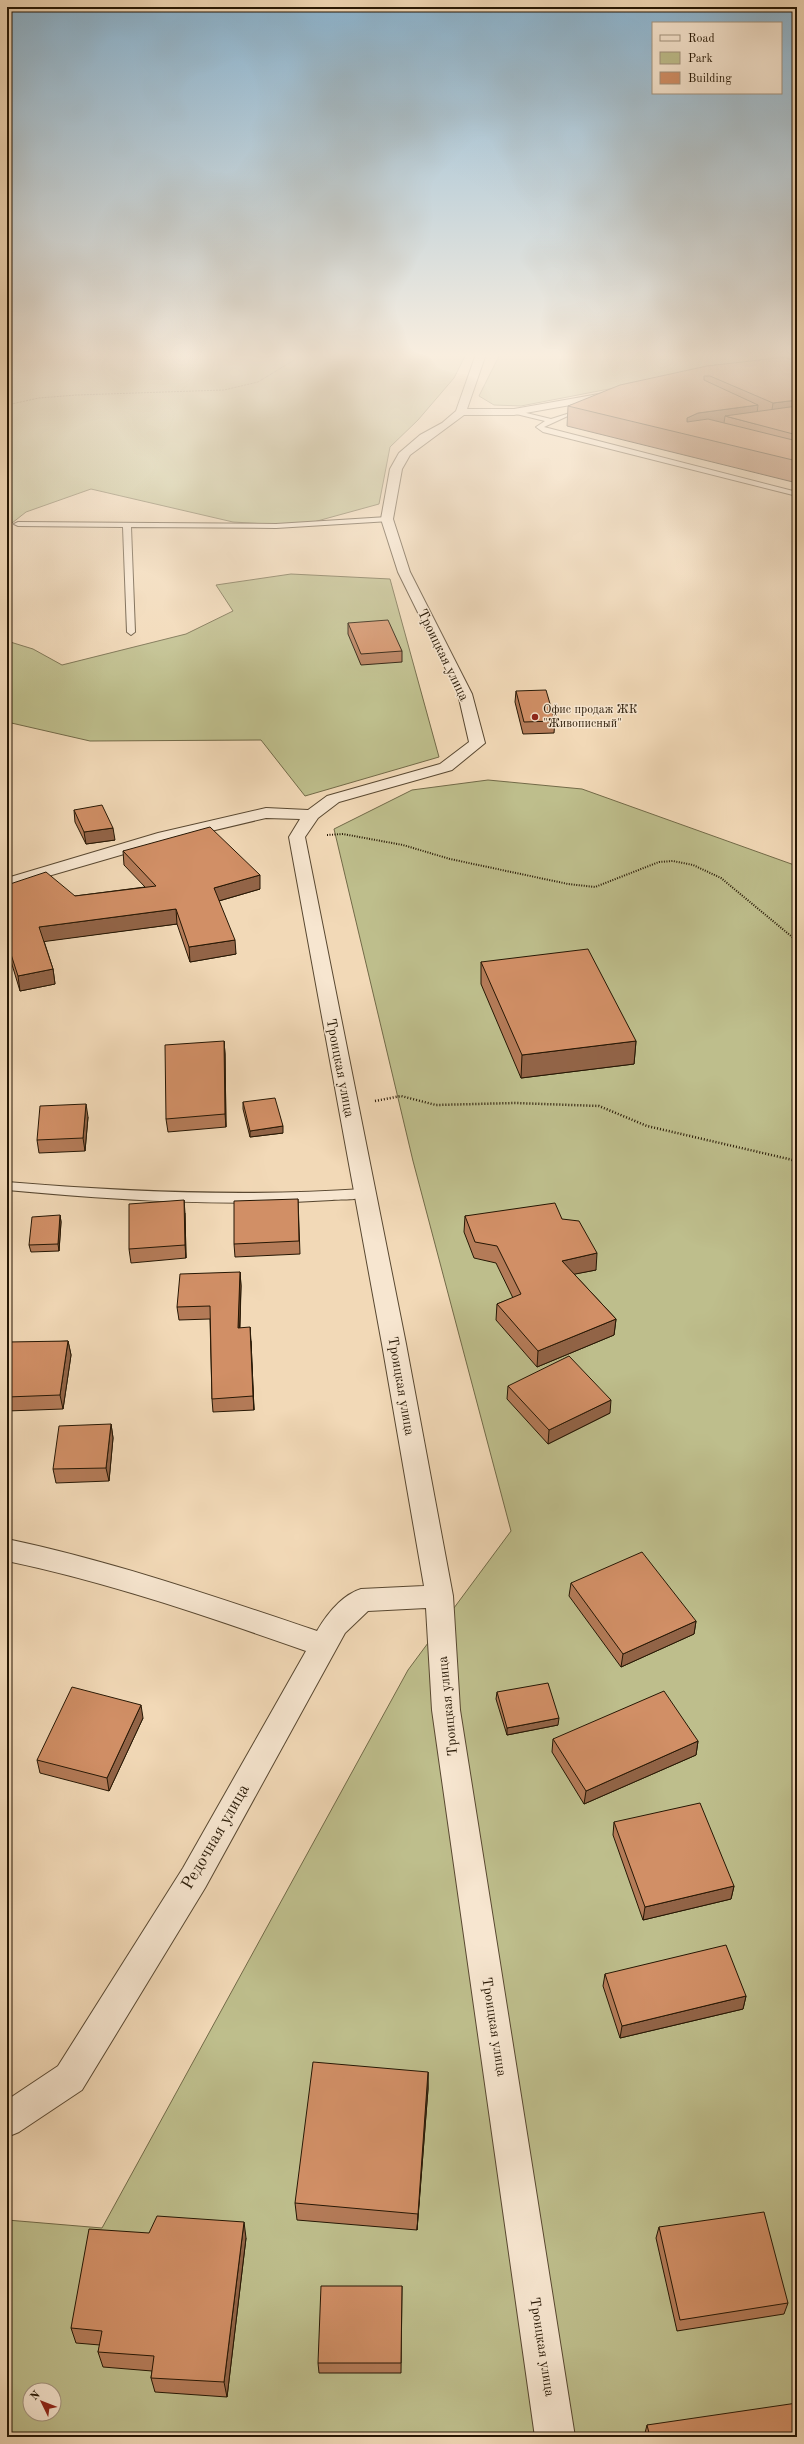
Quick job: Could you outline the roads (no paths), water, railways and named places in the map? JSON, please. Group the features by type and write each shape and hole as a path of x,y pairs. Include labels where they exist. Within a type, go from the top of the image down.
{"street":[{"name":"Троицкая улица","path":"396,468 387,519 404,572 465,694 477,743 446,767 333,799 312,815 302,827 297,837 363,1193 394,1344 439,1596 446,1710 556,2437"},
{"path":"7,883 164,837 258,815 312,815"},
{"path":"7,1550 36,1556 205,1605 324,1645"},
{"name":"Редочная улица","path":"7,2120 70,2078 194,1878 335,1625 362,1600 439,1596"}],"lane":[{"path":"692,468 797,494"},
{"path":"18,524 276,526 387,519"},
{"path":"127,526 131,632"},
{"path":"7,1186 92,1194 185,1198 302,1198 363,1193"}],"place":[{"name":"Офис продаж ЖК \"Живописный\"","path":"535,717"}]}
